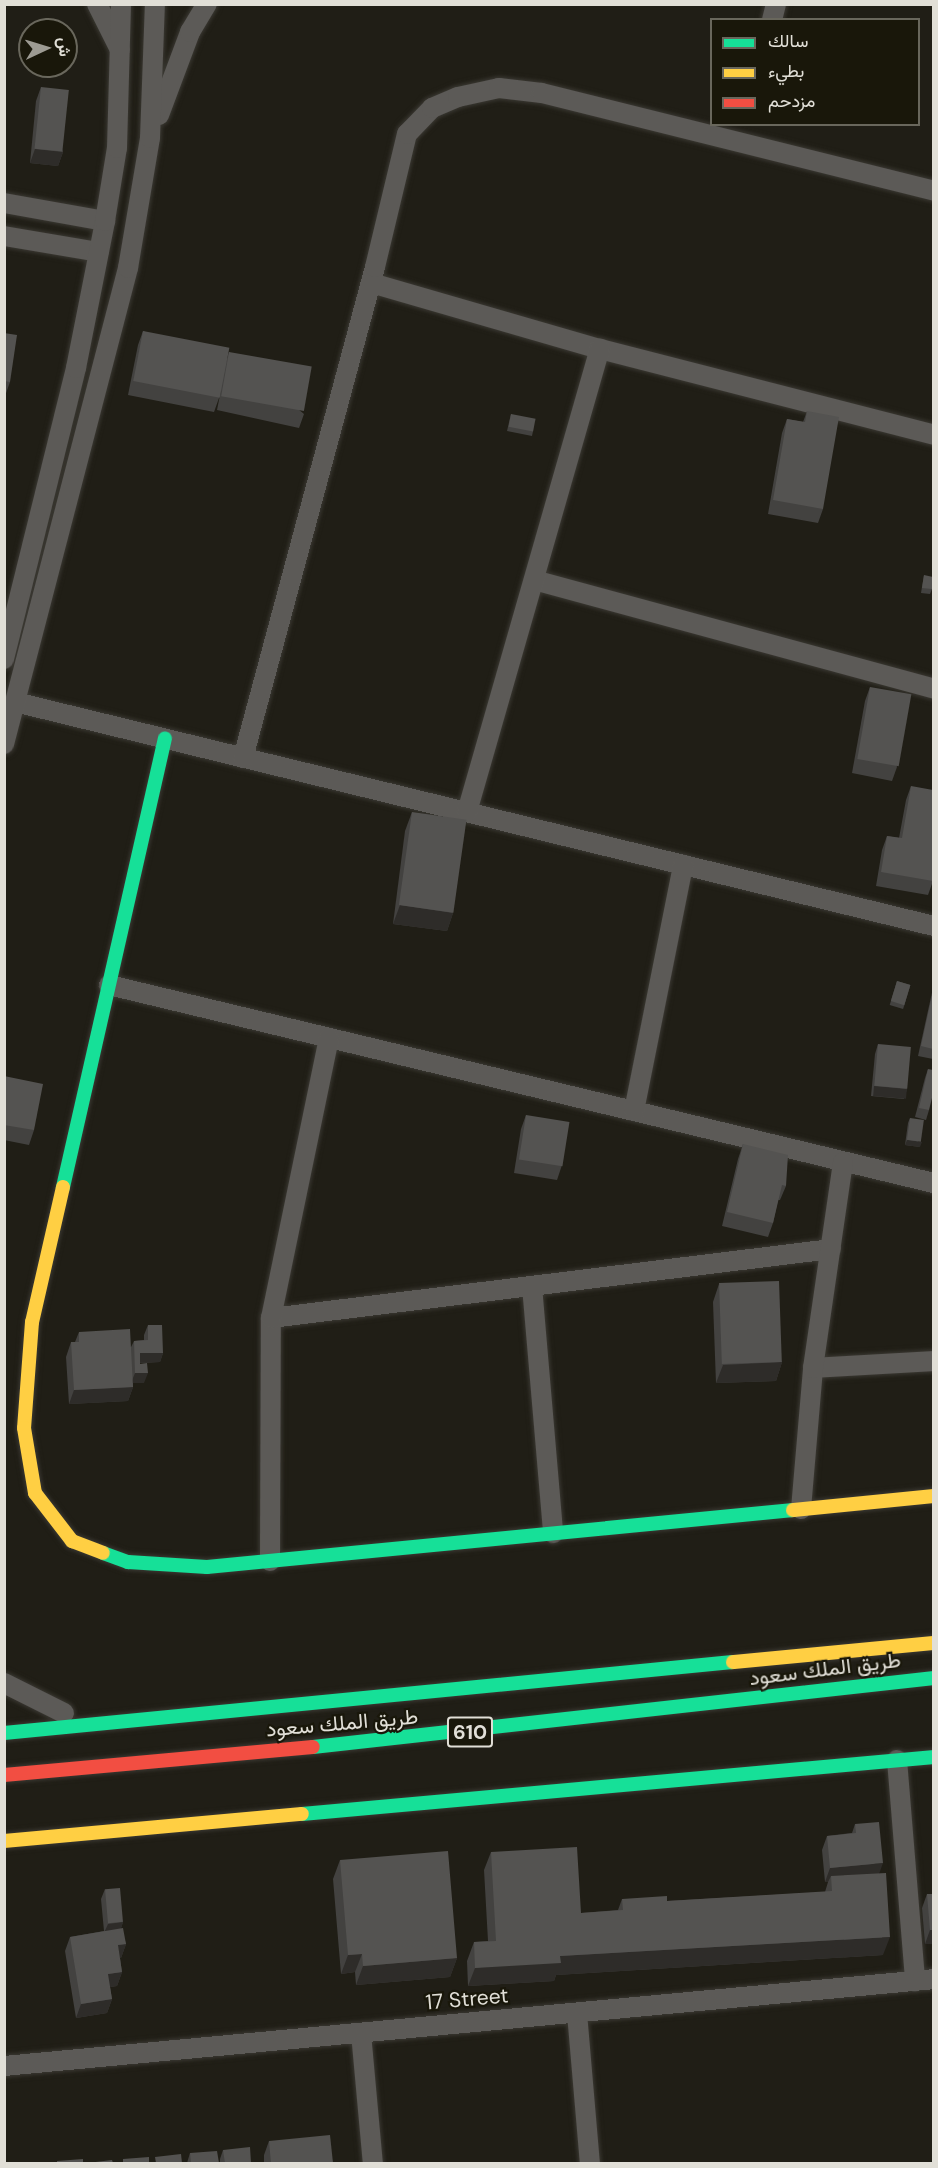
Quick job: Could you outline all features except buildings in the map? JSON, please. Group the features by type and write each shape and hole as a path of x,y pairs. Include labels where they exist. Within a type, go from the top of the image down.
{"main road":[{"path":"165,738 32,1322 24,1428 35,1493 72,1541 128,1562 207,1567 933,1496"},
{"path":"4,1733 933,1643"},
{"name":"طريق الملك سعود","path":"4,1775 452,1734 933,1678"},
{"path":"4,1841 933,1757"}],"street":[{"path":"97,4 122,54"},
{"path":"4,659 68,403 105,221 117,148 122,54 121,4"},
{"path":"4,744 104,370 128,268 150,138 155,4"},
{"path":"150,138 190,32 207,4"},
{"path":"243,758 371,283 407,134 432,108 458,97 499,88 542,93 743,133 933,191"},
{"path":"4,203 105,221"},
{"path":"4,236 99,252"},
{"path":"371,283 600,349 933,435"},
{"path":"467,812 600,349"},
{"path":"534,580 933,689"},
{"path":"15,702 933,926"},
{"path":"634,1111 683,865"},
{"path":"109,985 933,1183"},
{"path":"270,1561 271,1318 329,1038"},
{"path":"801,1509 813,1368 843,1161"},
{"path":"271,1318 831,1249"},
{"path":"532,1286 553,1533"},
{"path":"813,1368 933,1361"},
{"path":"4,1683 64,1713"},
{"path":"897,1760 924,1980"},
{"name":"17 Street","path":"4,2066 924,1980"},
{"path":"577,2013 590,2163"},
{"path":"361,2033 373,2163"}],"traffic: fast":[{"path":"63,1187 165,738"},
{"path":"103,1553 128,1562 207,1567 793,1510"},
{"path":"4,1733 733,1662"},
{"path":"313,1747 934,1678"},
{"path":"302,1814 934,1757"}],"traffic: slow":[{"path":"63,1187 32,1322 24,1428 35,1493 72,1541 103,1553"},
{"path":"793,1510 934,1496"},
{"path":"733,1662 934,1643"},
{"path":"4,1841 302,1814"}],"traffic: jam":[{"path":"4,1775 313,1747"}]}
